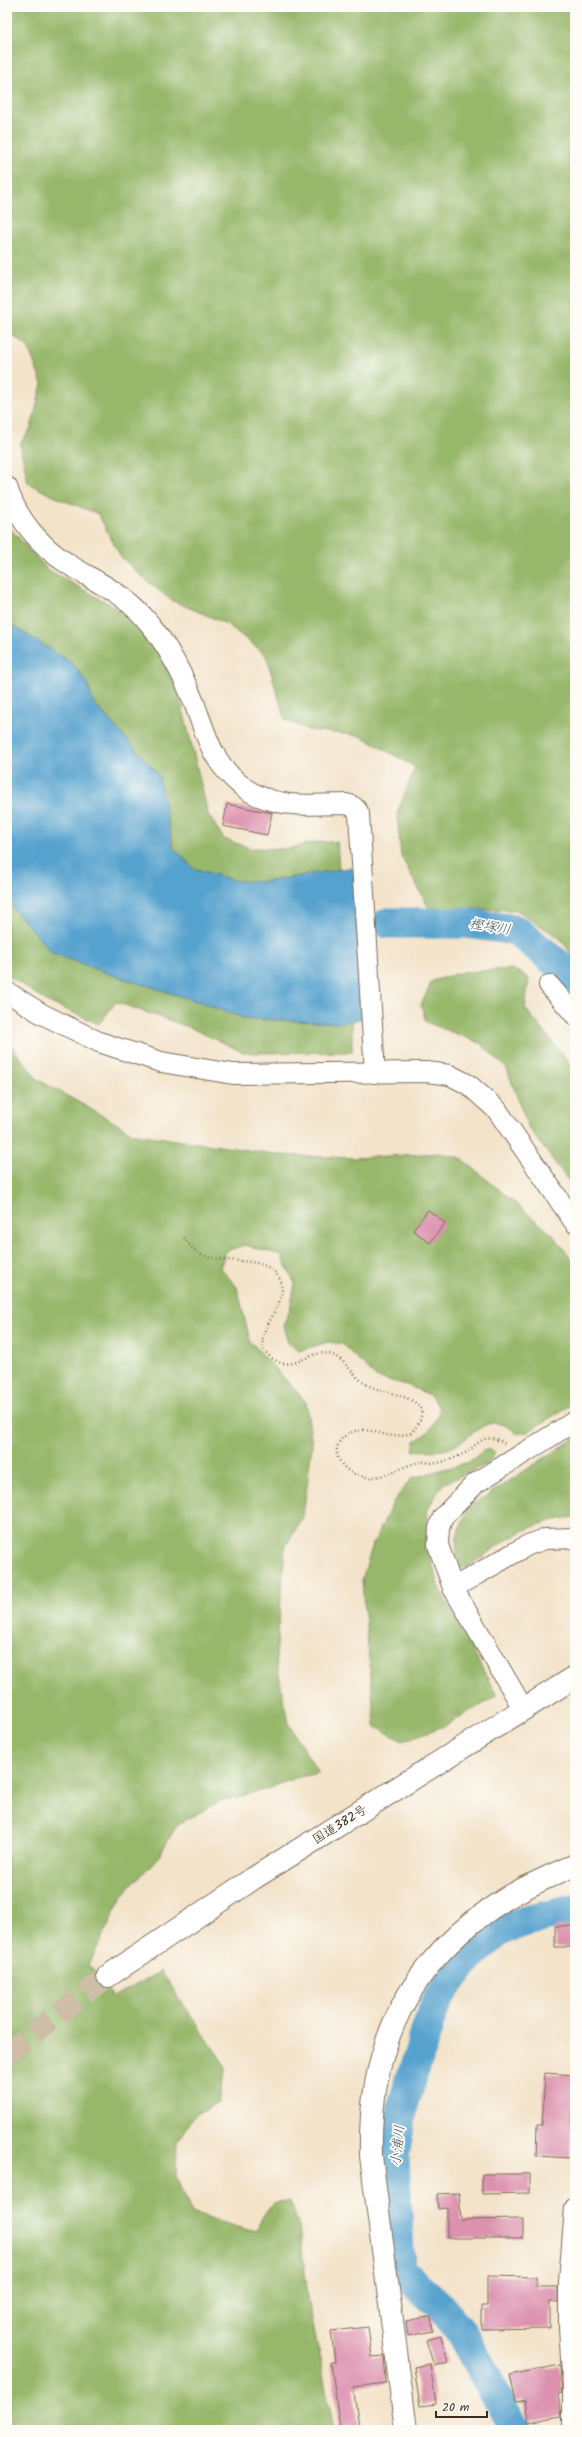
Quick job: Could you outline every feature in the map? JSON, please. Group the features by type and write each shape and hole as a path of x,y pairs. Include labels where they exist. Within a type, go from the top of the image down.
{"main road":[{"name":"国道382号","path":"108,1976 254,1878 575,1677"},
{"path":"406,2430 371,2156 370,2127 375,2085 386,2039 406,1999 423,1973 441,1950 461,1931 508,1897 575,1865"}],"street":[{"path":"7,487 22,519 47,548 67,564 118,594 143,616 175,663 193,700 205,736 216,760 226,772 245,788 261,797 284,804 345,804 352,805 357,809 359,814 375,1072"},
{"path":"549,985 575,1014"},
{"path":"7,992 42,1014 99,1042 161,1062 233,1074 427,1072 450,1075 469,1085 497,1110 575,1222"},
{"path":"524,1710 453,1588 438,1545 443,1517 476,1483 520,1454 575,1421"},
{"path":"453,1588 528,1545 545,1539 575,1538"},
{"path":"572,2430 573,2390 569,2281 575,2208"}],"path":[{"path":"184,1238 199,1253 266,1266 278,1277 281,1283 280,1304 266,1324 263,1336 265,1350 275,1360 294,1364 315,1354 329,1354 342,1362 356,1376 373,1388 408,1397 415,1401 419,1408 420,1420 411,1433 388,1435 374,1431 355,1431 339,1443 337,1459 347,1471 364,1478 386,1475 418,1462 434,1463 447,1460 464,1454 484,1439 492,1438 502,1441 520,1454"}],"green space":[{"path":"7,7 575,7 575,960 561,939 517,910 429,908 401,856 397,814 415,767 361,736 308,730 285,719 266,655 227,624 171,600 146,580 121,557 98,514 53,496 28,483 20,444 31,428 42,384 28,346 7,332"},
{"path":"7,525 47,569 118,609 150,637 172,677 182,705 208,814 224,839 250,848 285,849 319,842 337,842 339,870 263,882 237,881 193,868 173,847 158,774 93,702 87,683 73,664 7,622"},
{"path":"7,901 52,953 110,974 200,1002 243,1018 335,1023 352,1020 352,1052 245,1053 189,1027 116,1002 99,1024 46,1001 7,974"},
{"path":"512,969 529,978 525,1008 575,1070 575,1189 528,1127 507,1069 480,1043 426,1022 421,1005 432,981 463,972"},
{"path":"7,1040 37,1079 135,1134 282,1155 354,1158 440,1153 461,1158 552,1234 575,1263 575,1402 528,1432 517,1434 506,1426 497,1423 489,1424 447,1449 413,1451 415,1441 425,1435 431,1428 440,1408 430,1395 407,1385 376,1377 342,1344 328,1342 299,1351 288,1343 283,1326 290,1309 295,1284 281,1255 245,1245 226,1251 220,1268 237,1287 250,1341 306,1402 312,1445 303,1517 285,1547 276,1658 288,1723 318,1773 295,1778 267,1789 218,1802 177,1825 159,1856 122,1896 89,1965 113,1997 161,1971 226,2067 218,2102 196,2114 177,2142 176,2177 191,2213 255,2232 264,2214 271,2206 276,2203 290,2201 299,2227 309,2304 334,2430 7,2430"},
{"path":"575,1438 575,1517 559,1519 531,1528 505,1541 468,1568 459,1567 456,1542 459,1529 471,1506"},
{"path":"491,1449 495,1454 487,1464 443,1484 428,1508 427,1543 438,1586 497,1696 444,1726 402,1741 375,1726 362,1580 373,1544 394,1501 412,1478 469,1462 483,1451"}],"water":[{"path":"7,622 73,664 87,683 93,702 158,774 173,847 193,868 237,881 263,882 354,867 362,1019 335,1023 243,1018 200,1002 110,974 52,953 7,901"}],"building":[{"path":"227,804 272,813 267,835 223,826"},
{"path":"428,1210 445,1223 430,1243 413,1230"},
{"path":"555,1926 575,1926 575,1947 555,1947"},
{"path":"545,2073 575,2075 570,2158 536,2156 537,2125 542,2125"},
{"path":"482,2174 530,2174 530,2193 482,2194"},
{"path":"459,2193 461,2220 523,2219 523,2238 447,2238 447,2208 438,2209 437,2194"},
{"path":"487,2276 536,2277 536,2287 558,2287 558,2302 550,2302 550,2328 481,2329 481,2306 487,2306"},
{"path":"431,2316 433,2331 408,2336 406,2321"},
{"path":"368,2327 372,2357 384,2356 386,2383 353,2387 359,2426 340,2429 331,2362 335,2362 331,2331"},
{"path":"441,2336 448,2362 434,2366 426,2340"},
{"path":"430,2364 436,2404 420,2406 414,2367"},
{"path":"560,2365 562,2393 558,2394 562,2416 528,2422 525,2400 516,2402 510,2375"}],"waterway":[{"name":"樫塚川","path":"388,923 465,923 516,930 575,978"},
{"name":"小浦川","path":"515,2430 461,2331 437,2303 400,2270 394,2156 403,2105 432,2013 440,1995 466,1961 498,1932 525,1921 575,1910"}],"tunnel":[{"path":"7,2053 108,1976"}]}
